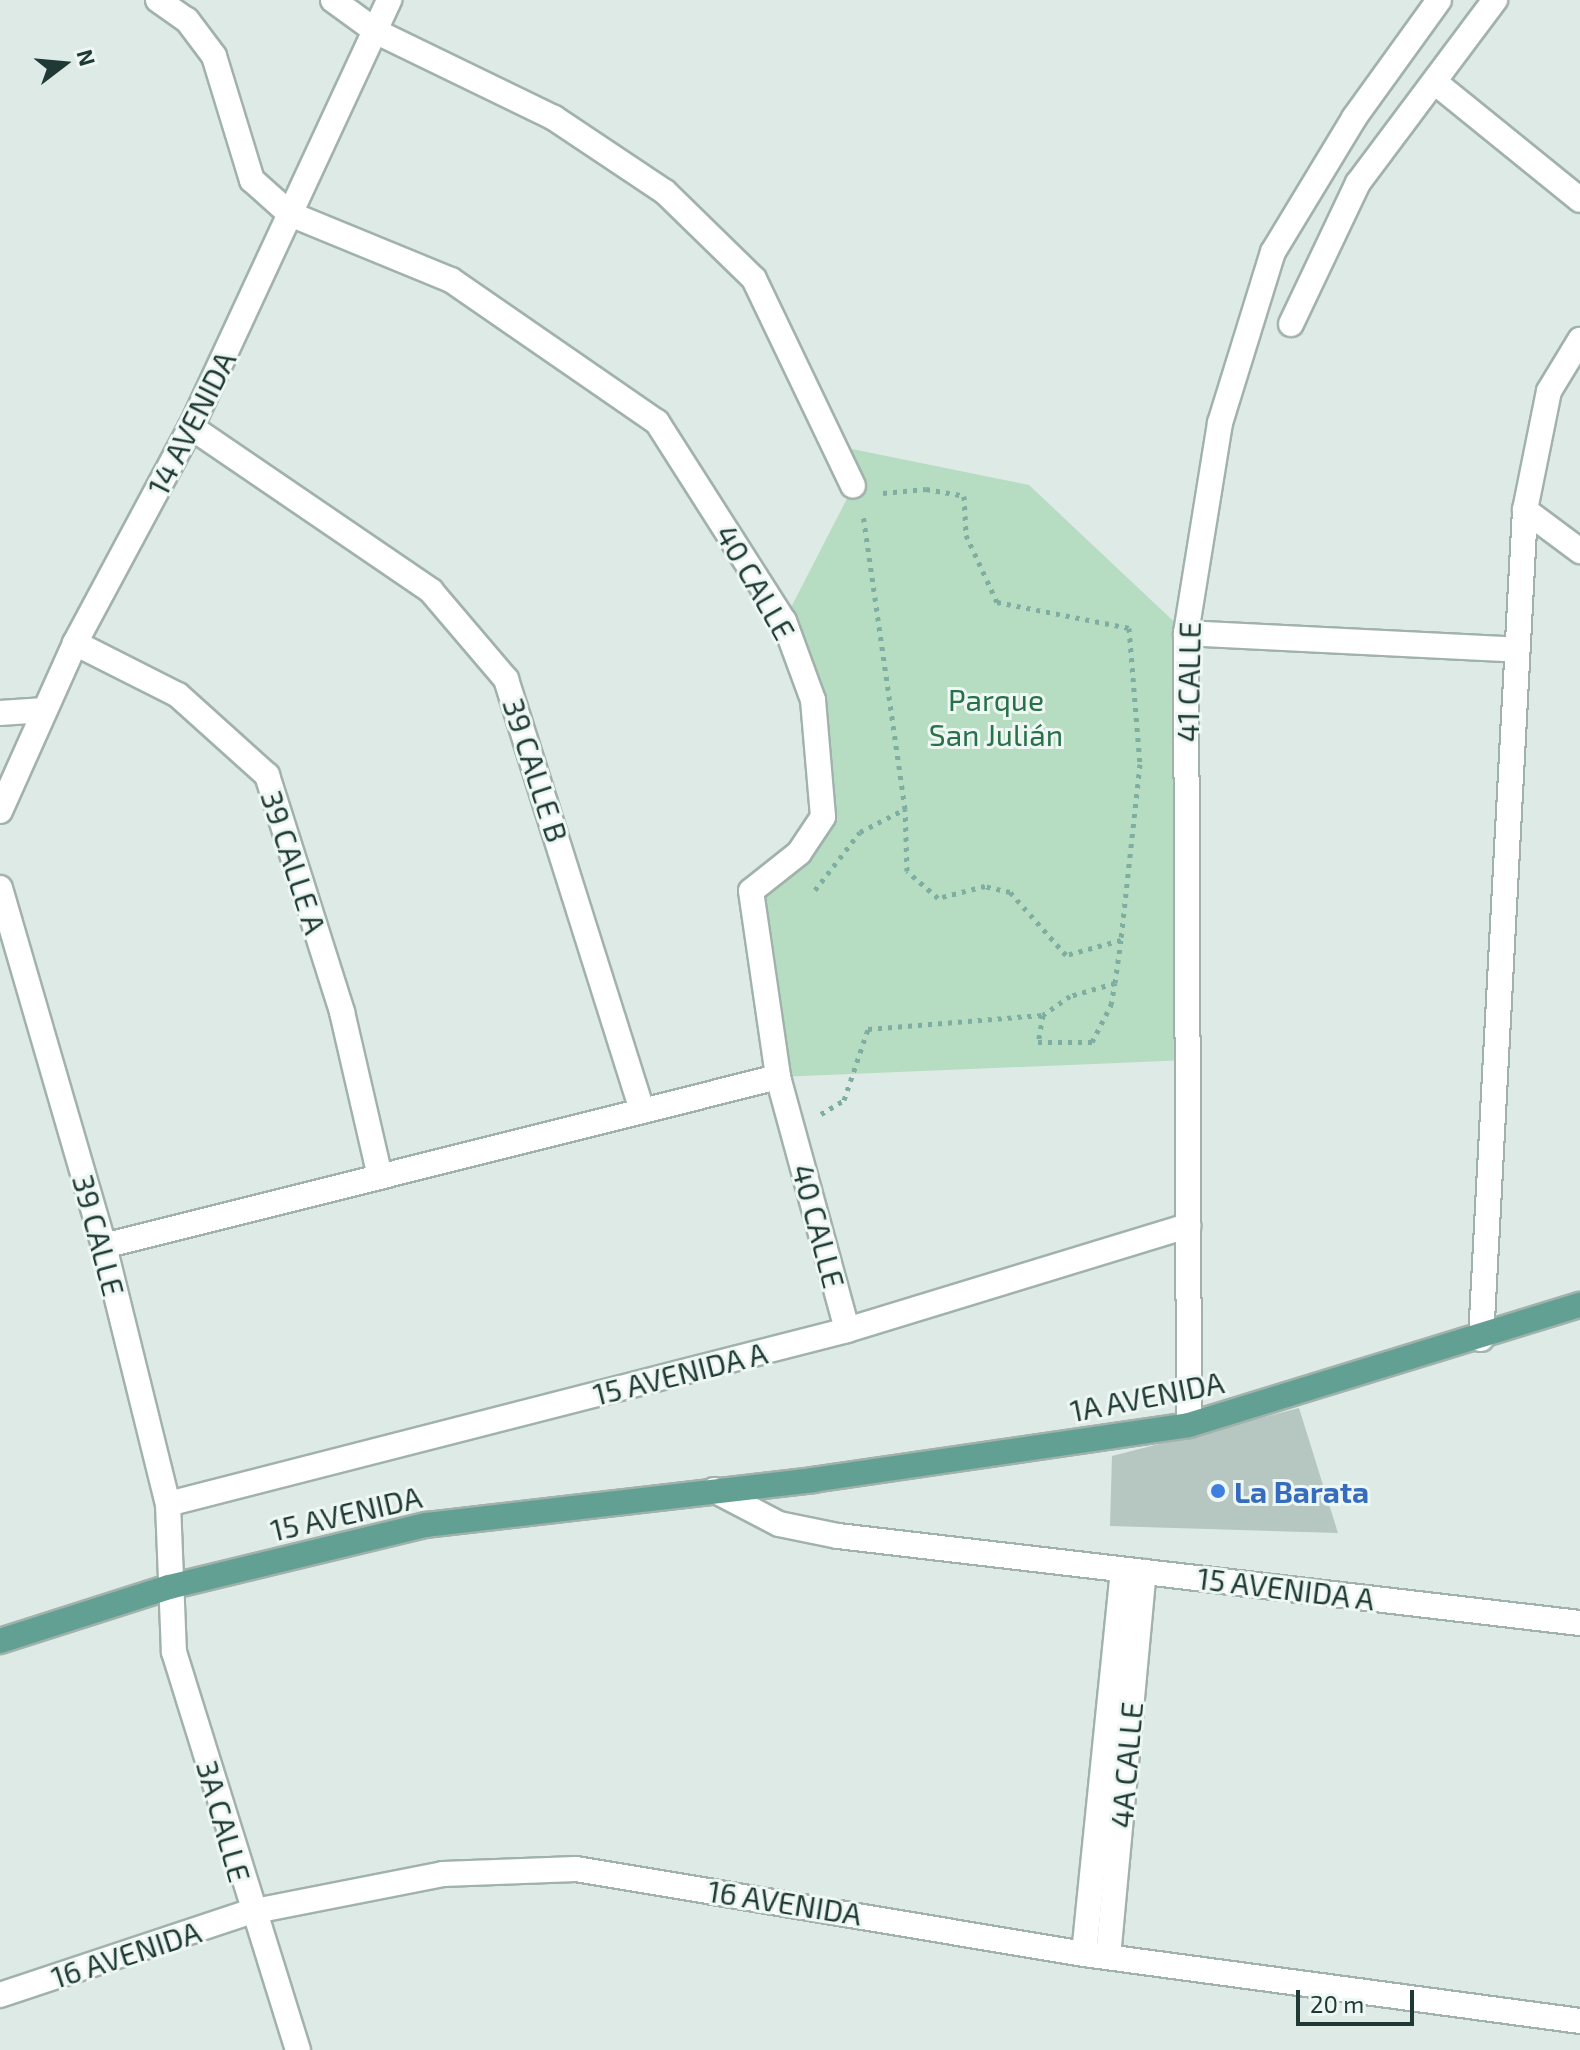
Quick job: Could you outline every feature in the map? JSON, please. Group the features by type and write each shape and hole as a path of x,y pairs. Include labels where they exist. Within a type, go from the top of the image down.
{"main road":[{"name":"1A AVENIDA","path":"714,1490 1189,1425 1481,1339 1580,1305"},
{"name":"15 AVENIDA","path":"0,1641 169,1587 426,1525 714,1490"}],"street":[{"path":"158,0 187,20 214,56 252,180 290,214"},
{"path":"333,0 377,32 554,118 665,192 754,279 853,486"},
{"path":"352,0 377,32"},
{"name":"14 AVENIDA","path":"0,811 75,643 191,427 377,32 389,0"},
{"name":"41 CALLE","path":"1189,1425 1186,633 1220,423 1273,252 1354,118 1439,0"},
{"path":"1291,324 1358,183 1437,84 1495,0"},
{"path":"1437,84 1580,200"},
{"name":"40 CALLE","path":"290,214 451,280 657,422 784,621 813,700 823,817 799,853 751,891 778,1077 847,1330"},
{"path":"1481,1339 1525,510 1549,391 1580,340"},
{"name":"39 CALLE B","path":"191,427 431,591 506,679 642,1111"},
{"path":"1525,510 1580,551"},
{"path":"1186,633 1517,650"},
{"name":"39 CALLE A","path":"75,643 178,695 267,775 342,1012 380,1177"},
{"path":"0,713 45,710"},
{"name":"39 CALLE","path":"0,888 104,1246 168,1504 169,1587"},
{"path":"104,1246 778,1077"},
{"name":"15 AVENIDA A","path":"168,1504 847,1330 1188,1226"},
{"name":"15 AVENIDA A","path":"714,1490 779,1524 838,1536 1580,1623"},
{"name":"4A CALLE","path":"1096,1956 1134,1572"},
{"name":"3A CALLE","path":"169,1587 174,1652 250,1912 298,2050"},
{"name":"16 AVENIDA","path":"0,1995 250,1912 443,1874 576,1869 1096,1956 1580,2021"}],"path":[{"path":"853,486 861,501 905,809 907,871 938,898 985,886 1010,892 1066,955 1121,940"},
{"path":"853,486 895,496 926,489 964,496 966,535 997,602 1129,628 1140,764 1115,983 1092,1042 1038,1042 1043,1015"},
{"path":"815,890 860,832 905,809"},
{"path":"793,1132 844,1100 868,1029 1043,1015 1070,996 1115,983"}],"green space":[{"name":"Parque San Julián","path":"847,448 1029,485 1186,633 1188,1060 778,1077 751,891 823,817 784,621 853,487"}],"building":[{"name":"La Barata","path":"1299,1408 1338,1533 1110,1526 1112,1456"}],"place":[{"name":"La Barata","path":"1218,1491"}]}
